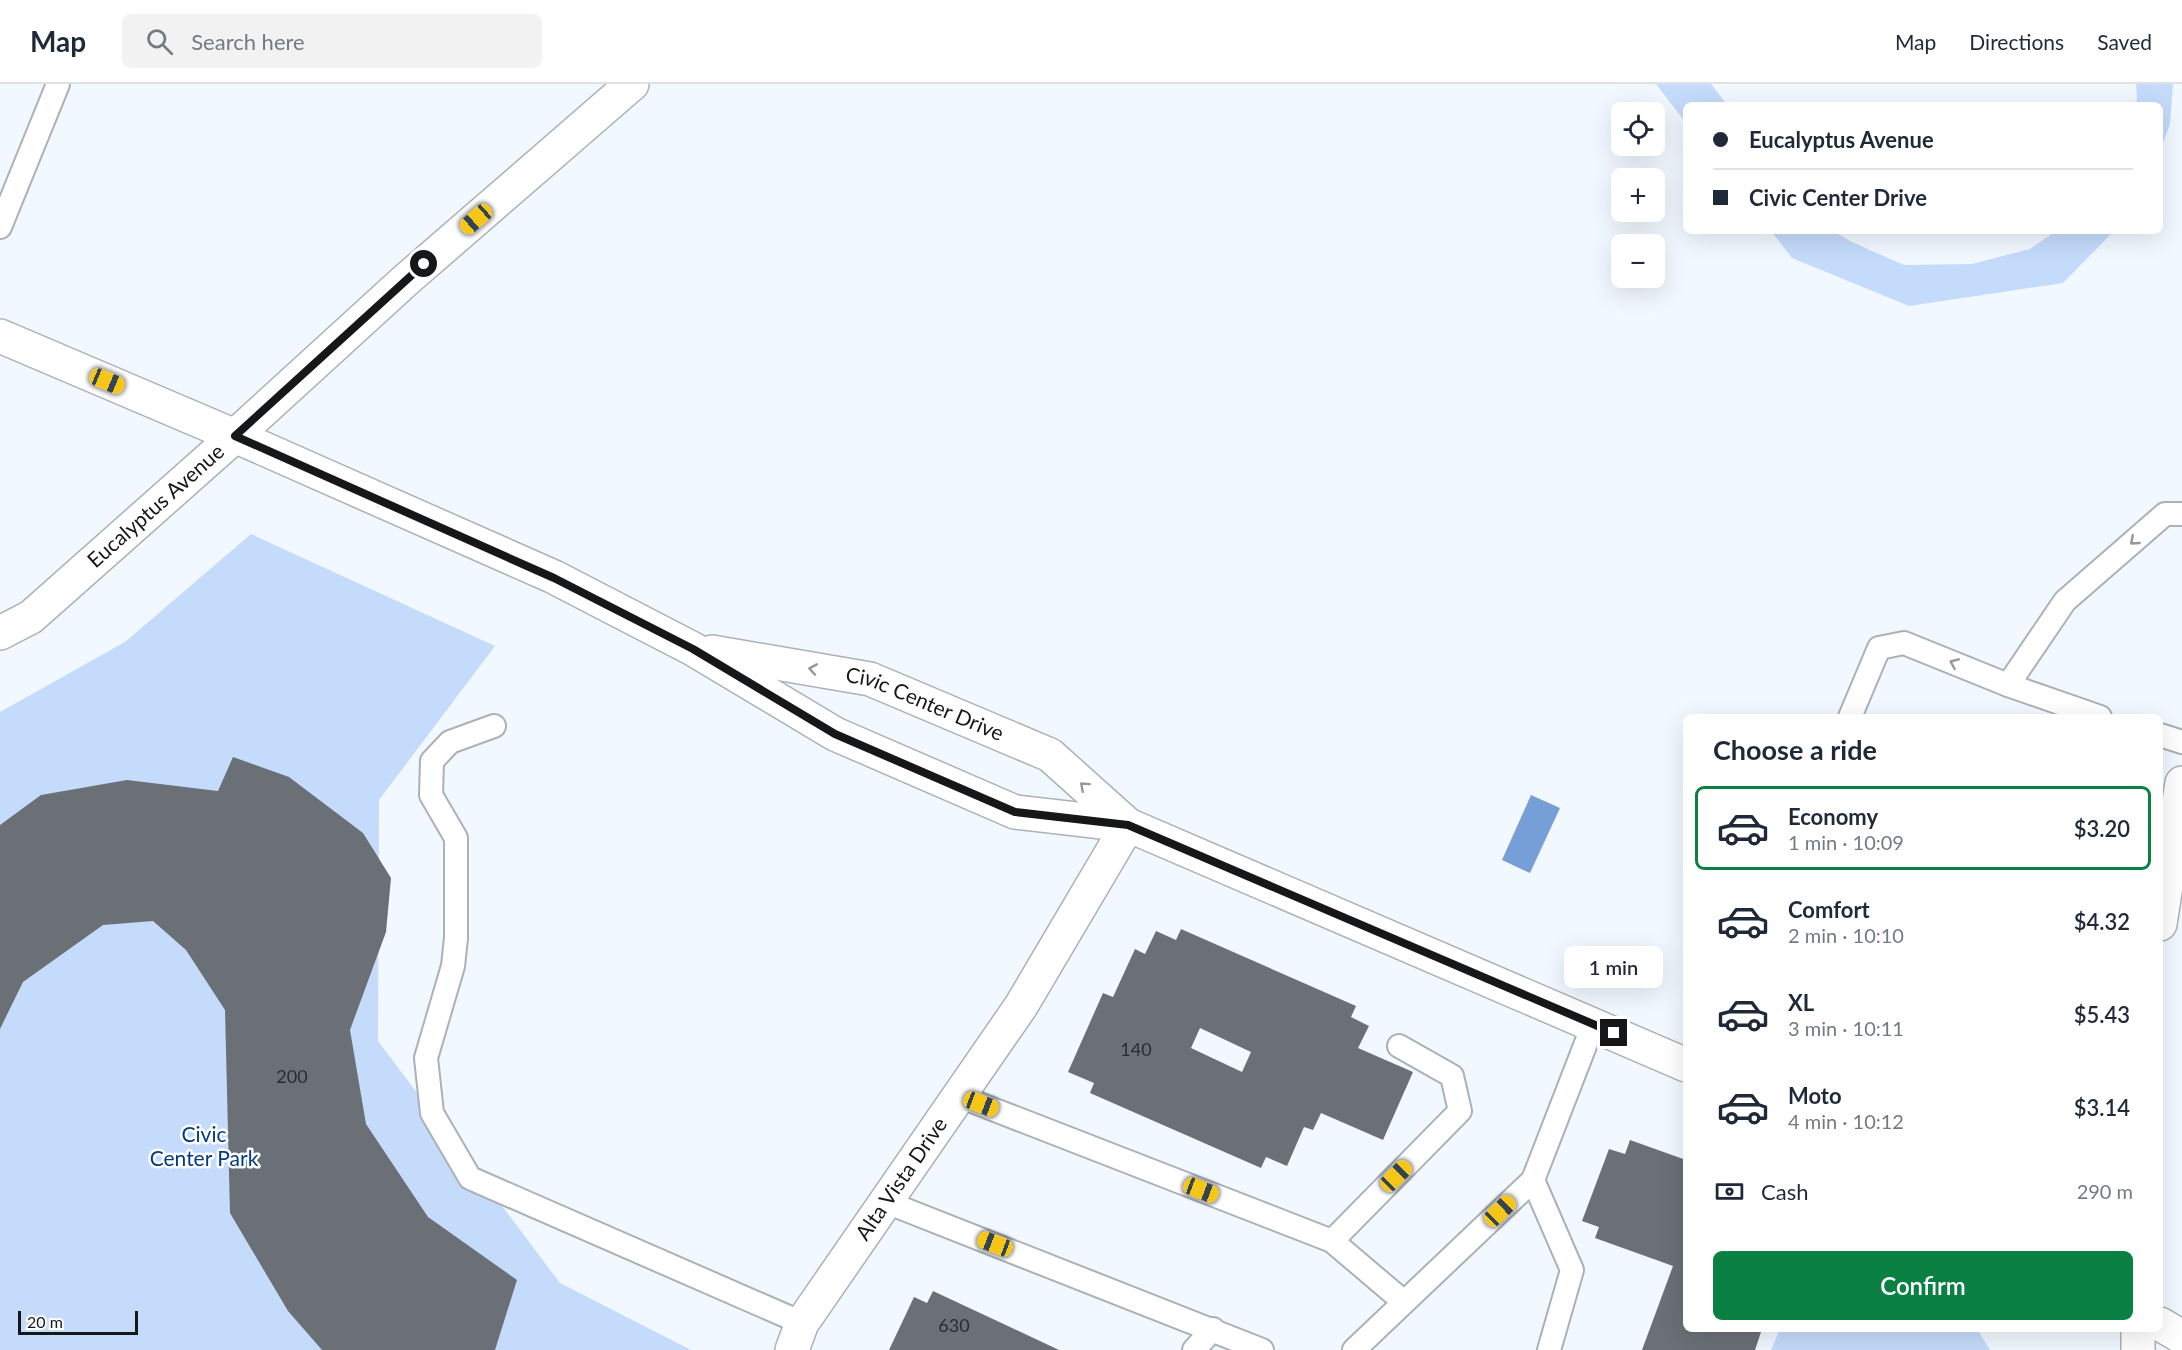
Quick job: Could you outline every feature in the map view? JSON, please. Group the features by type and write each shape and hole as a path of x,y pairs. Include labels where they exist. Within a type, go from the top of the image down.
{"main road":[{"name":"Eucalyptus Avenue","path":"0,633 31,616 235,436 407,279 632,84"},
{"name":"Civic Center Drive","path":"0,336 235,436 554,578 693,649 835,734 1015,812 1128,825 1683,1064"},
{"name":"Civic Center Drive","path":"693,649 870,679 1050,755 1128,825"},
{"path":"2163,905 2182,783"},
{"name":"Alta Vista Drive","path":"797,1336 1021,1006 1128,825"},
{"path":"2163,1326 2182,1337"},
{"path":"2138,1332 2138,1350"}],"lane":[{"path":"0,227 58,84"},
{"path":"2008,685 2065,601 2165,514 2182,514"},
{"path":"1851,714 1879,648 1904,643 2008,685 2091,714"},
{"path":"494,726 450,742 432,761 431,795 456,838 456,938 453,966 426,1058 432,1113 470,1178 797,1336"},
{"path":"2163,736 2182,742"},
{"path":"1354,1350 1533,1180 1593,1024"},
{"path":"1332,1241 1460,1111 1452,1076 1399,1046"},
{"path":"959,1096 1332,1241 1404,1302"},
{"path":"1533,1180 1572,1270 1549,1350"},
{"path":"886,1202 1262,1350"},
{"path":"1194,1350 1213,1329"}],"green space":[{"path":"1656,84 1711,84 1725,102 1683,102 1683,119"},
{"path":"2136,84 2173,84 2170,124 2163,143 2163,102 2136,102"},
{"path":"1773,234 1838,234 1904,265 1972,264 2030,249 2052,234 2111,234 2063,283 1909,306 1792,258"},
{"name":"Civic Center Park","path":"251,534 495,646 379,800 378,1041 560,1283 691,1350 0,1350 0,712 125,642"},
{"path":"1779,1332 1979,1332 1990,1350 1771,1350"}],"water":[{"path":"1531,795 1560,808 1530,873 1502,860"}],"building":[{"path":"233,757 289,777 363,833 391,878 386,932 350,1030 366,1124 428,1217 517,1280 495,1350 322,1350 288,1311 230,1213 225,1010 186,950 153,921 103,925 23,982 0,1029 0,825 41,795 127,780 218,791"},
{"path":"1181,929 1356,1006 1351,1017 1369,1026 1358,1048 1413,1072 1383,1140 1321,1113 1313,1130 1304,1127 1287,1166 1266,1157 1261,1168 1090,1093 1094,1083 1068,1072 1103,993 1113,997 1135,949 1145,954 1156,931 1176,940","holes":["1200,1028 1251,1052 1242,1072 1191,1048"]},
{"path":"1630,1140 1683,1159 1683,1332 1761,1332 1755,1350 1642,1350 1673,1266 1595,1238 1599,1227 1582,1221 1609,1149 1625,1154"},
{"path":"933,1291 1059,1350 889,1350 914,1297 927,1303"}],"route":[{"path":"424,264 235,436 554,578 693,649 835,734 1015,812 1128,825 1614,1033"}]}
